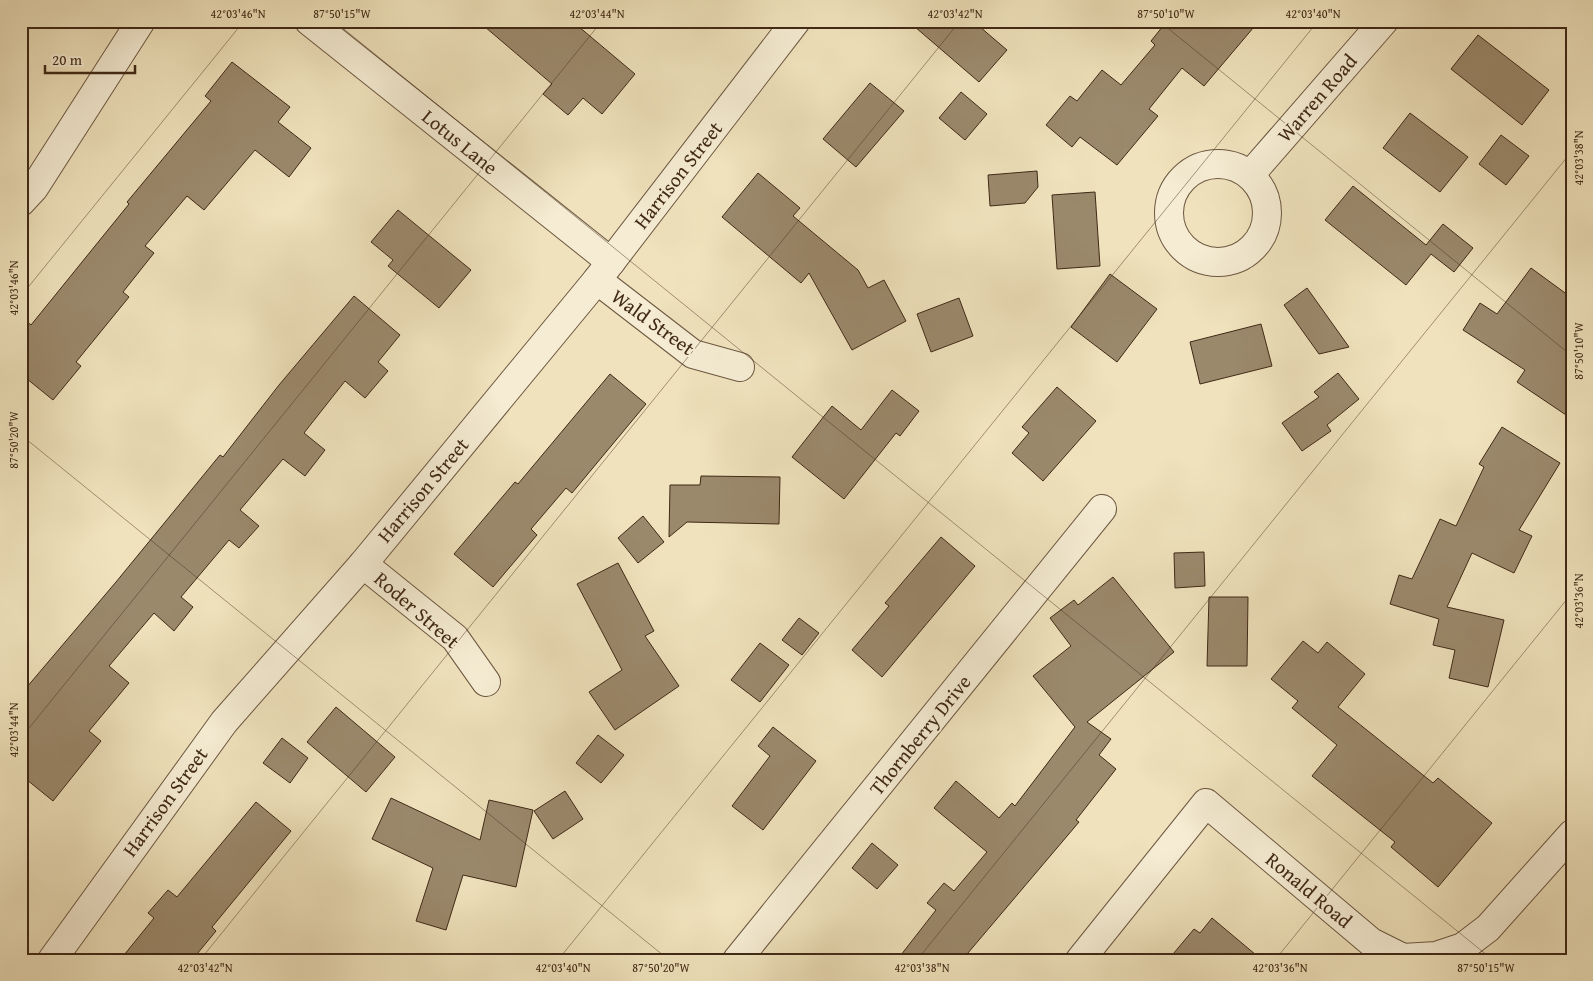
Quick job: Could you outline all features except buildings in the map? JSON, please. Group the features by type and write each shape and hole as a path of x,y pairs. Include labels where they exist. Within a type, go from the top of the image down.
{"street":[{"path":"21,202 34,188 142,21"},
{"name":"Lotus Lane","path":"309,21 604,271"},
{"name":"Harrison Street","path":"52,960 224,722 363,564 604,271 796,21"},
{"name":"Warren Road","path":"1250,175 1384,21"},
{"name":"Wald Street","path":"604,271 693,354 740,367"},
{"name":"Thornberry Drive","path":"737,960 1102,509"},
{"name":"Roder Street","path":"363,564 455,638 486,682"},
{"name":"Ronald Road","path":"1080,960 1206,803 1371,942 1403,958 1436,956 1463,947 1488,928 1572,834"}]}
